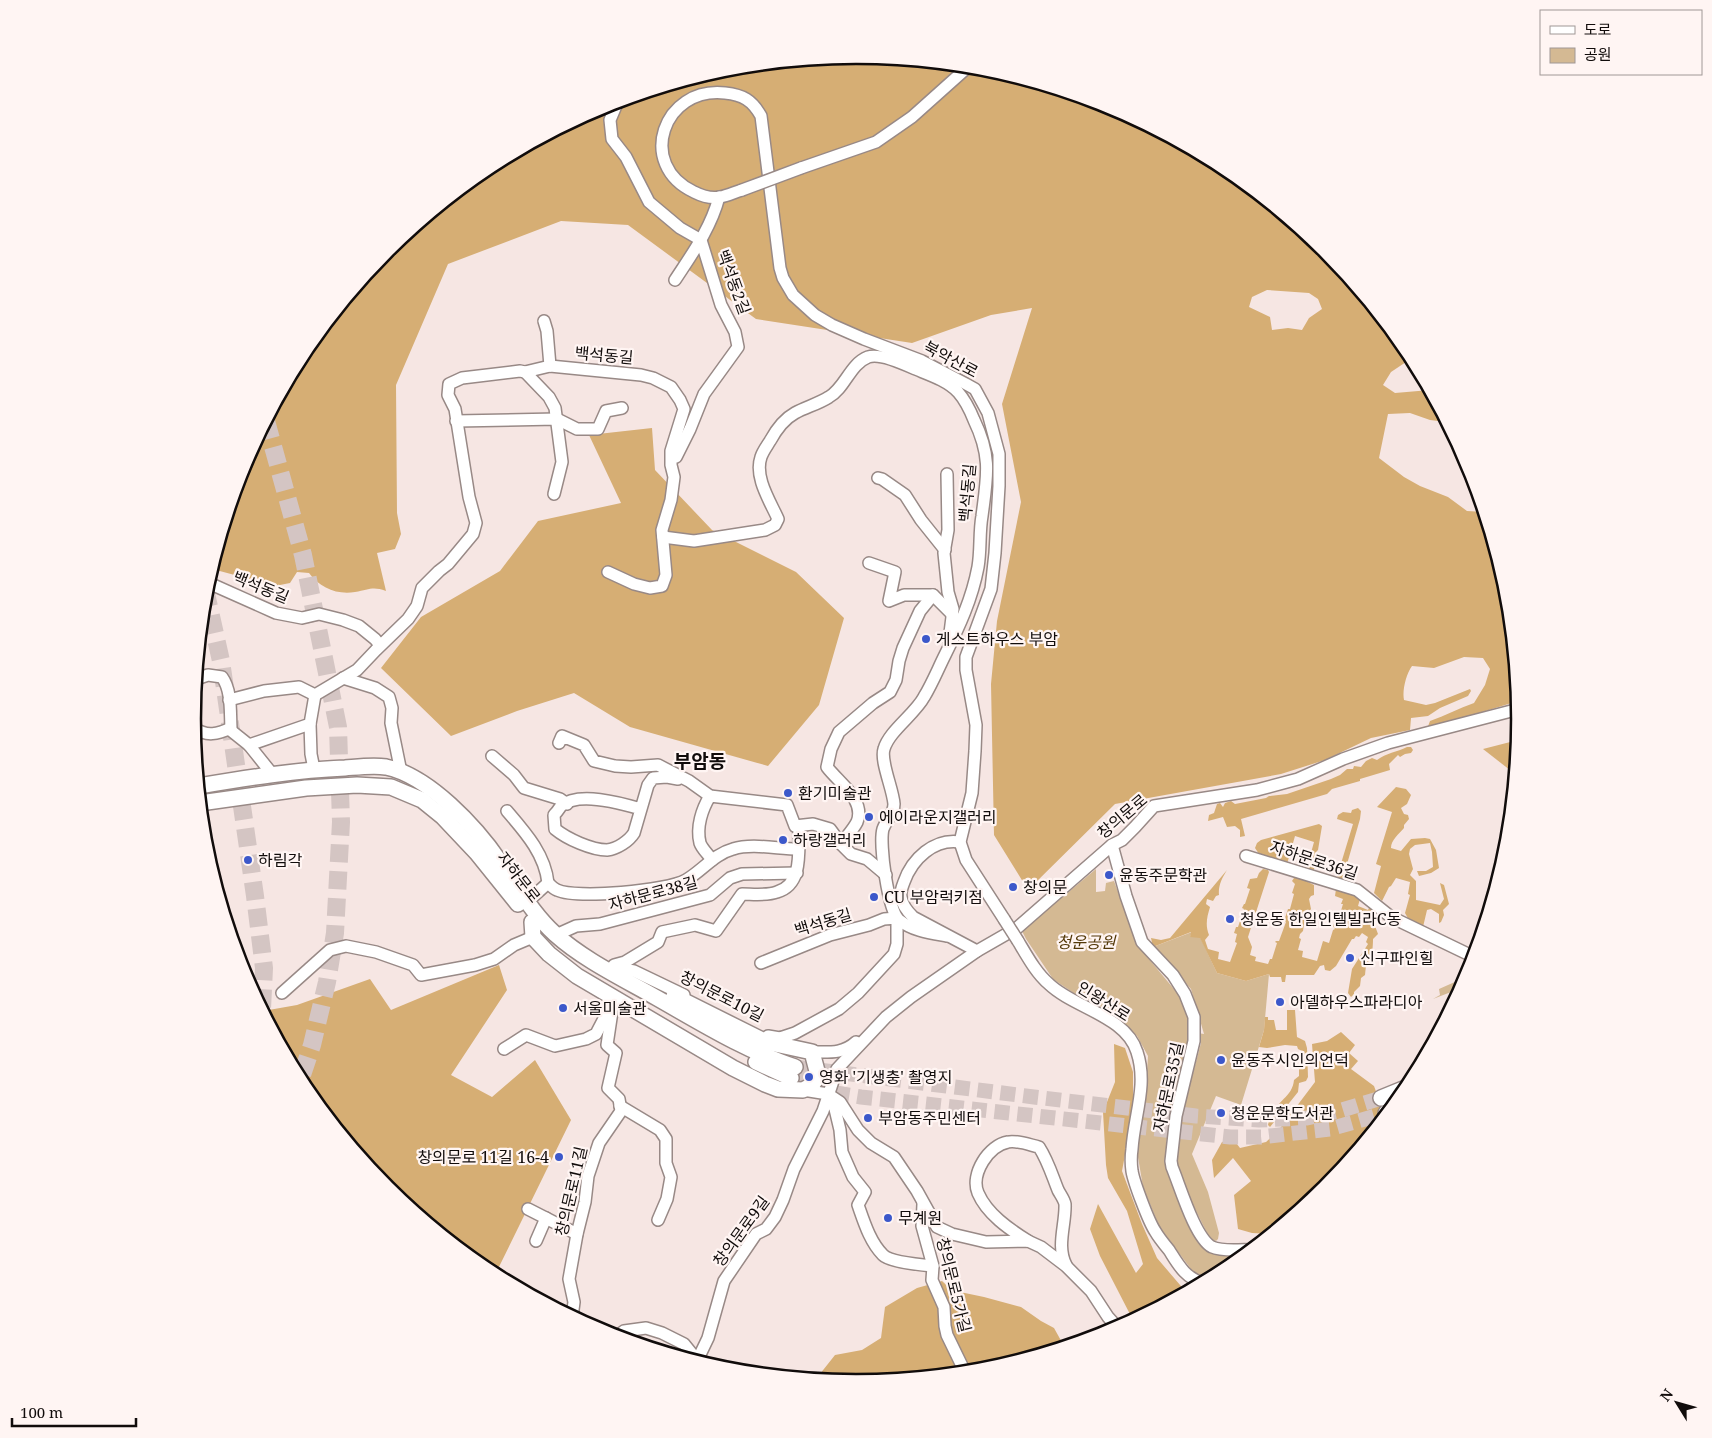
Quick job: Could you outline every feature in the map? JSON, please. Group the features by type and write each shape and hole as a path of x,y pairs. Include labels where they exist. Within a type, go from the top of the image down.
{"main road":[{"name":"자하문로","path":"204,785 314,769 370,766 386,767 401,772 428,788 462,815 500,861 539,918 572,948 646,992 793,1073 750,1059 608,980 545,936 477,852 443,817 422,800 391,787 357,785 306,788 206,802"},
{"path":"532,922 533,937 549,954 613,1001 765,1084 778,1089 803,1090 812,1085 816,1079 818,1071 812,1052 766,1042 586,949 572,948"},
{"path":"1381,1098 1394,1093"}],"street":[{"name":"북악산로","path":"960,842 972,793 976,725 966,670 966,657 991,589 995,553 999,454 988,413 975,389 922,361 832,325 815,315 793,295 783,278 780,268 762,116 756,106 747,99 728,93 705,93 694,97 673,112 663,132 661,148 670,172 681,184 698,194 719,197 742,190 801,168 876,142 912,117 962,72"},
{"name":"백석동2길","path":"614,111 610,120 612,139 626,157 649,202 680,228 701,240 722,305 735,332 738,347 704,394 690,429 671,465"},
{"path":"675,280 701,240 716,209 719,197"},
{"path":"544,321 547,331 550,366"},
{"name":"백석동길","path":"663,537 694,541 765,530 775,525 778,519 759,474 760,458 776,430 793,414 831,396 858,364 868,357 877,356 902,363 937,378 957,390 967,404 981,434 986,452 987,471 980,525 981,548 978,569 968,603 956,636 930,687 919,706 894,732 884,749 894,806 892,815 883,827 882,843 889,900 897,918 884,919 869,926 830,935 761,963"},
{"name":"백석동길","path":"315,695 357,670 408,619 417,606 422,588 448,564 473,534 476,523 469,497 455,409 448,395 449,384 462,378 520,371 526,372 550,366 641,375 653,378 671,387 684,410 671,451 671,465 674,477 671,500 662,530 666,575 662,586 650,588 608,572"},
{"path":"526,372 549,396 555,408 562,462 554,494"},
{"path":"456,421 557,419 578,429 598,429 606,411 622,408"},
{"path":"947,474 948,530 945,550 948,592 953,609 948,650"},
{"path":"878,478 888,482 904,495 945,550"},
{"path":"869,563 895,572 889,601 904,595 933,595 952,615"},
{"name":"백석동길","path":"214,585 276,613 302,618 319,614 360,626 380,645"},
{"path":"841,844 856,824 859,816 854,797 827,767 831,750 840,732 873,703 890,692 896,680 902,648 920,610 933,595"},
{"path":"201,733 222,732 231,728 230,700 226,683 222,677 208,675 202,677"},
{"path":"343,678 375,688 389,697 392,708 391,723 401,772"},
{"path":"230,700 264,691 299,687 315,695 310,724 311,754 314,769"},
{"name":"창의문로","path":"828,1094 837,1069 886,1017 911,997 977,951 1017,928 1112,845 1122,840 1154,806 1257,790 1290,781 1388,742 1511,710"},
{"path":"249,745 310,724"},
{"path":"229,729 249,745 273,775"},
{"path":"559,743 562,736 584,746 594,761 615,766 630,768 658,765 689,781 710,796 787,805 795,826 798,827 797,873 791,884 777,893 742,894 716,932 695,925 666,930 662,932 658,942 619,967"},
{"path":"492,756 514,775 524,788 560,799 567,804"},
{"path":"641,809 594,799 581,799 562,805 554,816 555,829 566,838 588,846 608,850 630,840 634,833 641,809 648,784 653,778 667,777 689,781"},
{"path":"710,796 703,807 699,827 700,845 712,860"},
{"path":"507,811 527,834 536,848 546,872 548,883 556,890 577,894 667,887 684,882 721,854 745,846 798,849"},
{"path":"798,827 813,824 830,829 851,854 867,859 886,875"},
{"path":"960,842 943,842 921,854 908,870 900,892 901,899 906,910 913,917 977,951"},
{"name":"인왕산로","path":"960,842 966,860 1036,970 1049,985 1101,1015 1125,1032 1132,1040 1139,1059 1142,1088 1132,1147 1132,1172 1155,1231 1186,1275 1195,1279"},
{"name":"자하문로35길","path":"1112,845 1142,942 1173,975 1185,994 1194,1017 1194,1041 1176,1116 1172,1167 1197,1229 1205,1242 1219,1249 1240,1250"},
{"name":"자하문로36길","path":"1246,856 1357,890 1391,917 1467,954"},
{"name":"자하문로38길","path":"556,935 576,926 600,924 710,895 730,878 742,874 797,873"},
{"path":"527,902 548,883"},
{"path":"897,918 921,932 947,936"},
{"name":"창의문로10길","path":"619,967 645,976 764,1035 780,1038 795,1033 839,1009 858,994 894,954 897,944 897,918"},
{"path":"282,992 330,950 346,946 376,952 413,965 421,975 476,965 494,959 514,945 533,937"},
{"path":"504,1049 526,1035 555,1046 586,1039 596,1034 613,1001"},
{"path":"613,1001 607,1045 616,1054 608,1088 619,1099 620,1106 660,1130 666,1139 666,1163 671,1177 666,1199 658,1220"},
{"path":"812,1052 836,1053 858,1041 865,1040"},
{"path":"803,1090 828,1094 840,1102 858,1130 872,1143 894,1157 937,1227 952,1234 986,1242 1028,1241"},
{"path":"828,1094 835,1109 840,1130 842,1152 853,1177 865,1192 858,1205 868,1233 884,1256 905,1262 933,1266"},
{"name":"창의문로9길","path":"699,1355 708,1338 724,1281 756,1234 766,1228 775,1217 794,1169 823,1112 828,1094"},
{"name":"창의문로11길","path":"573,1310 574,1302 569,1279 585,1202 588,1176 599,1143 621,1111 620,1106"},
{"path":"1066,1266 1062,1257 1062,1229 1065,1202 1039,1147 1010,1141 998,1145 986,1156 978,1171 977,1190 984,1204 1008,1229 1041,1247 1066,1266 1091,1291 1112,1322"},
{"name":"창의문로5가길","path":"923,1204 922,1226 933,1266 932,1280 944,1307 947,1335 962,1366"},
{"path":"528,1208 577,1234"},
{"path":"536,1241 546,1218"},
{"path":"624,1331 646,1328 662,1333 684,1344 692,1353"}],"green space":[{"name":"청운공원","path":"1096,869 1096,892 1105,891 1106,883 1114,881 1133,933 1144,953 1183,1000 1191,1032 1204,1034 1191,989 1153,947 1192,932 1190,937 1200,937 1217,973 1246,981 1269,974 1264,1030 1241,1105 1216,1096 1192,1154 1208,1192 1219,1233 1216,1241 1210,1239 1192,1203 1176,1162 1179,1126 1201,1043 1190,1038 1171,1112 1166,1144 1166,1169 1198,1243 1215,1255 1232,1256 1202,1275 1194,1273 1160,1228 1143,1187 1137,1151 1145,1102 1148,1056 1137,1036 1117,1019 1097,1004 1075,994 1053,979 1022,931"},
{"path":"1456,981 1451,993 1433,999 1440,995 1439,989"}],"shaded area":[{"path":"813,65 899,65 942,69 1026,86 1107,114 1146,131 1220,174 1255,199 1288,226 1349,287 1376,320 1405,362 1391,372 1383,385 1395,393 1423,391 1440,421 1410,413 1388,414 1379,458 1404,477 1420,486 1448,497 1467,511 1477,512 1489,549 1499,591 1506,633 1511,703 1427,729 1430,721 1474,703 1485,685 1490,669 1483,658 1464,657 1434,668 1412,666 1405,683 1404,700 1426,705 1470,689 1471,691 1468,696 1440,708 1428,716 1411,718 1410,730 1371,738 1325,760 1281,774 1115,804 1028,890 994,835 991,684 997,621 1021,502 1002,404 1032,308 991,315 912,343 756,319 628,225 561,221 448,264 396,385 397,513 401,534 395,549 377,553 386,591 374,589 348,593 335,591 318,583 309,573 297,572 290,583 275,586 218,571 236,508 268,429 311,355 363,287 424,226 457,199 492,174 566,131 645,99 686,86 770,69","holes":["1267,290 1309,293 1318,299 1322,309 1309,318 1302,330 1288,328 1272,330 1270,317 1249,307 1252,297"]},
{"path":"652,428 655,470 712,530 796,572 844,618 819,705 768,766 630,727 574,693 517,711 451,736 381,668 421,617 500,571 538,521 621,503 589,435"},
{"path":"1510,742 1509,770 1483,749"},
{"path":"1411,747 1413,750 1411,753 1400,757 1398,755 1389,764 1390,770 1332,789 1327,794 1241,819 1245,836 1240,837 1240,830 1235,826 1227,827 1223,817 1208,821 1209,815 1214,813 1217,804 1220,803 1223,807 1225,803 1231,801 1235,804 1287,794 1331,779 1347,769 1353,769 1354,766 1361,767 1372,758 1377,760"},
{"path":"1396,787 1406,789 1411,795 1407,804 1401,808 1404,814 1408,815 1409,819 1394,840 1391,848 1401,851 1411,839 1430,839 1436,850 1439,868 1431,873 1419,876 1417,871 1426,871 1433,867 1432,852 1430,843 1415,845 1410,849 1409,854 1413,869 1410,875 1416,881 1416,900 1440,905 1444,899 1440,883 1444,885 1449,904 1443,910 1444,915 1439,923 1439,914 1431,909 1427,910 1423,927 1415,925 1416,922 1410,922 1405,913 1410,895 1408,894 1410,882 1396,878 1382,901 1374,893 1381,866 1376,864 1392,812 1377,807"},
{"path":"1358,808 1361,811 1360,819 1345,871 1348,873 1349,878 1345,883 1336,880 1353,824 1337,819 1338,815 1343,812 1351,813 1352,810"},
{"path":"1319,824 1322,826 1318,850 1315,853 1313,872 1306,871 1314,842 1295,836 1287,864 1259,854 1255,848 1261,840"},
{"path":"1263,869 1269,872 1248,937 1252,947 1250,955 1256,957 1255,961 1268,964 1270,959 1272,959 1277,943 1275,942 1279,941 1286,922 1284,921 1288,909 1290,909 1294,894 1292,893 1295,884 1292,881 1294,878 1300,878 1314,885 1314,895 1309,899 1311,909 1305,917 1303,931 1299,938 1301,939 1298,950 1303,951 1302,957 1317,961 1323,941 1329,943 1335,929 1333,926 1343,904 1341,904 1343,899 1335,896 1336,889 1352,894 1360,899 1358,906 1368,910 1370,906 1376,911 1372,918 1378,934 1373,939 1370,963 1366,965 1365,975 1361,978 1360,986 1351,997 1348,993 1352,969 1368,944 1366,942 1368,937 1362,933 1359,937 1356,936 1352,939 1336,966 1330,971 1325,970 1324,965 1320,966 1314,975 1286,975 1285,982 1282,982 1281,977 1270,977 1269,974 1246,981 1217,973 1200,938 1190,937 1191,932 1153,947 1151,938 1161,940 1170,938 1227,870 1219,888 1219,895 1213,901 1207,899 1206,904 1210,907 1207,921 1209,935 1205,940 1208,949 1219,952 1218,959 1230,962 1237,943 1235,942 1237,934 1234,933 1236,927 1238,927 1244,909 1242,908 1250,889 1247,888 1250,879 1257,878"},
{"path":"499,965 507,990 451,1075 492,1097 535,1060 571,1120 498,1268 457,1239 424,1212 363,1151 311,1083 269,1010 297,1005 370,979 391,1010"},
{"path":"1287,1010 1295,1010 1297,1037 1305,1041 1308,1077 1306,1081 1299,1083 1298,1092 1270,1127 1268,1125 1270,1117 1290,1092 1294,1080 1299,1076 1302,1051 1297,1046 1259,1047 1264,1030 1265,1017 1268,1017 1268,1020 1274,1020 1276,1030 1287,1030"},
{"path":"1341,1032 1355,1045 1349,1053 1358,1061 1351,1069 1374,1086 1382,1109 1349,1151 1288,1212 1262,1234 1238,1229 1234,1195 1251,1181 1233,1158 1214,1178 1212,1160 1222,1142 1233,1139 1240,1148 1266,1142 1278,1131 1315,1082 1312,1044 1327,1041"},
{"path":"1114,1044 1125,1048 1133,1072 1133,1112 1122,1171 1157,1258 1182,1287 1130,1314 1100,1256 1090,1229 1098,1204 1136,1273 1143,1264 1127,1211 1108,1178 1106,1165 1103,1112 1115,1082"},
{"path":"942,1281 959,1297 960,1292 1021,1307 1054,1328 1061,1341 984,1362 942,1369 899,1373 821,1373 835,1355 862,1350 881,1338 885,1307 917,1288"}],"tunnel":[{"path":"268,429 303,555 338,727 341,822 335,933 327,982 312,1045 303,1071"},
{"path":"210,610 221,661 255,896 264,968 263,997"},
{"path":"795,1067 1196,1116 1259,1120 1307,1118 1381,1098"},
{"path":"791,1078 836,1093 861,1097 1230,1137 1261,1137 1330,1129 1378,1115"}],"place":[{"name":"게스트하우스 부암","path":"926,639"},
{"name":"환기미술관","path":"788,793"},
{"name":"에이라운지갤러리","path":"869,817"},
{"name":"하랑갤러리","path":"783,840"},
{"name":"하림각","path":"248,860"},
{"name":"윤동주문학관","path":"1109,875"},
{"name":"창의문","path":"1013,887"},
{"name":"CU 부암럭키점","path":"874,897"},
{"name":"청운동 한일인텔빌라C동","path":"1230,919"},
{"name":"신구파인힐","path":"1350,958"},
{"name":"아델하우스파라디아","path":"1280,1002"},
{"name":"서울미술관","path":"563,1008"},
{"name":"윤동주시인의언덕","path":"1221,1060"},
{"name":"영화 '기생충' 촬영지","path":"809,1077"},
{"name":"청운문학도서관","path":"1221,1113"},
{"name":"부암동주민센터","path":"868,1118"},
{"name":"창의문로 11길 16-4","path":"559,1157"},
{"name":"무계원","path":"888,1218"}],"district":[{"name":"부암동","path":"700,761"}]}
